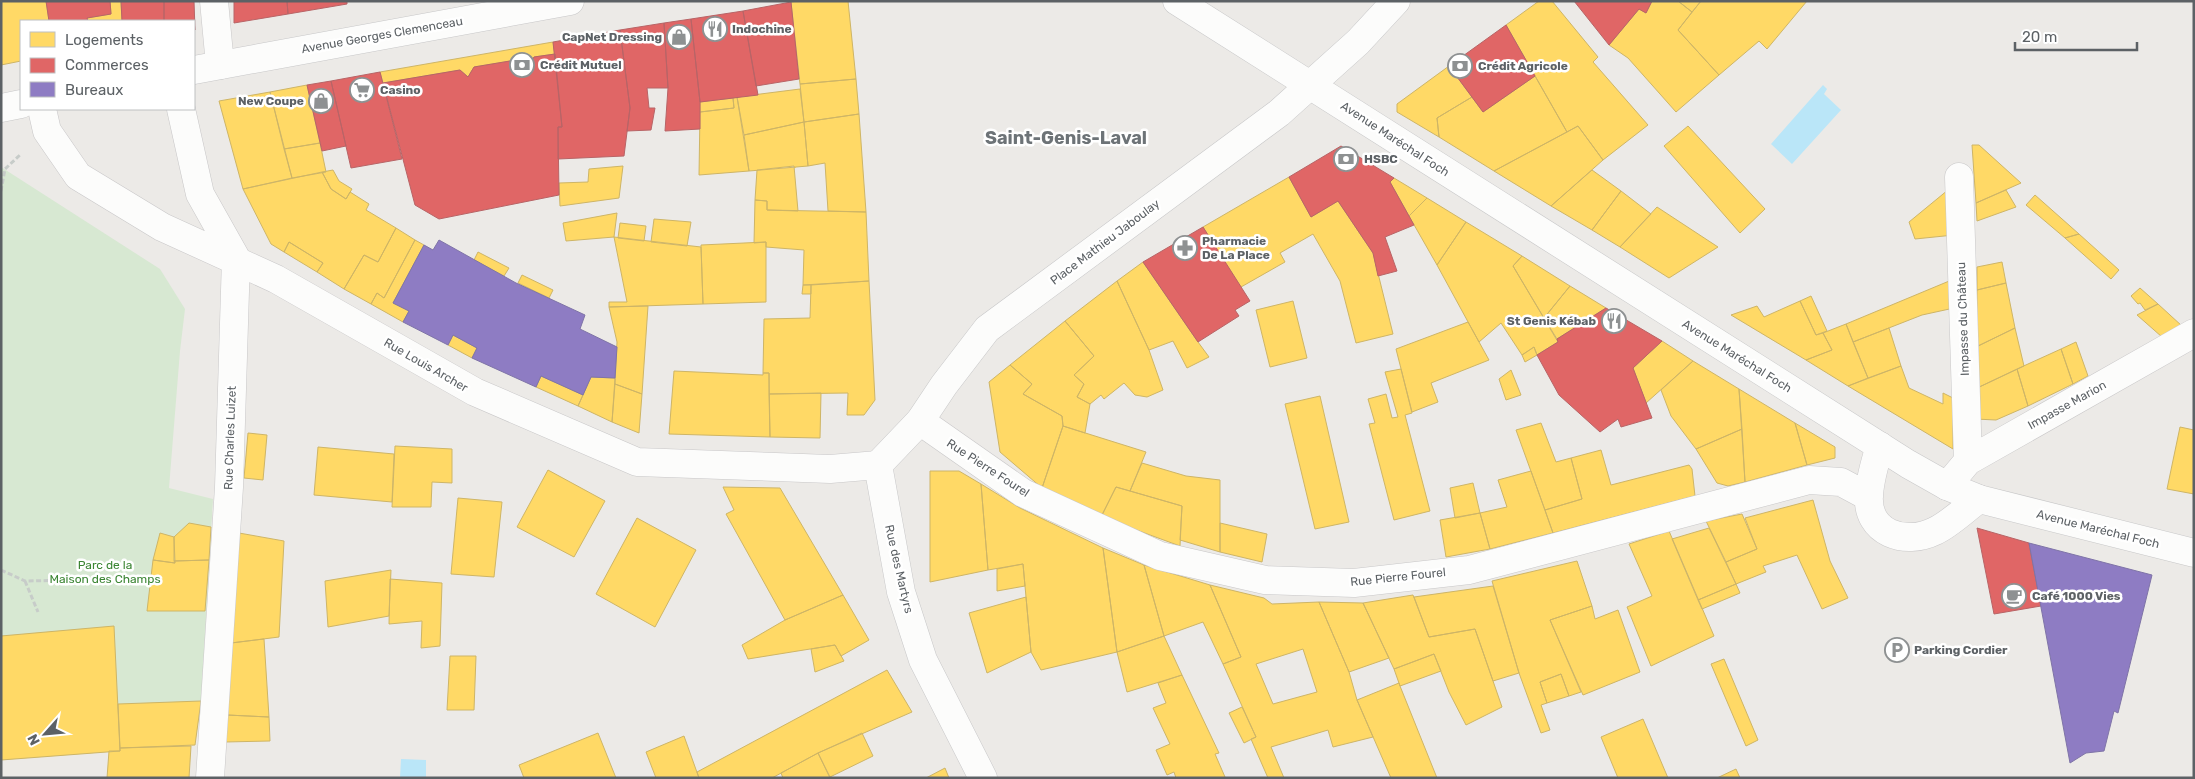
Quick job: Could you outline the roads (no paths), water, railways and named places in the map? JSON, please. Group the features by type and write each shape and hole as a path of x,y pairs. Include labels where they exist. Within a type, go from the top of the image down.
{"street":[{"path":"207,68 214,1"},
{"name":"Avenue Georges Clemenceau","path":"207,68 570,1"},
{"path":"1177,1 1312,85"},
{"name":"Place Mathieu Jaboulay","path":"920,421 944,385 987,329 1279,113 1312,85 1372,28 1396,1"},
{"name":"Avenue Maréchal Foch","path":"1312,85 1880,446 1947,486 1979,498 2194,553"},
{"path":"1,108 20,104"},
{"name":"Rue Louis Archer","path":"42,110 47,131 78,176 162,227 236,258 276,279 475,392 636,462 830,469 878,465"},
{"path":"181,110 200,194 236,258"},
{"name":"Impasse du Château","path":"1958,177 1968,461"},
{"name":"Rue Charles Luizet","path":"210,778 228,487 236,258"},
{"name":"Impasse Marion","path":"1947,486 1968,461 2194,333"},
{"path":"878,465 920,421"},
{"name":"Rue Pierre Fourel","path":"920,421 1023,493 1160,556 1265,580 1354,583 1469,570 1809,480 1841,482 1868,497"},
{"path":"1880,446 1868,497 1872,517 1889,534 1905,539 1935,532 1979,498"},
{"name":"Rue des Martyrs","path":"878,465 901,592 923,660 983,778"}],"water":[{"path":"1823,85 1827,89 1824,94 1841,110 1792,164 1771,144"},
{"path":"401,759 426,760 426,778 400,778"}],"place":[{"name":"Indochine","path":"715,29"},
{"name":"CapNet Dressing","path":"679,37"},
{"name":"Crédit Mutuel","path":"522,65"},
{"name":"Crédit Agricole","path":"1460,66"},
{"name":"Casino","path":"362,90"},
{"name":"New Coupe","path":"321,101"},
{"name":"HSBC","path":"1346,159"},
{"name":"Pharmacie De La Place","path":"1185,248"},
{"name":"St Genis Kébab","path":"1614,321"},
{"name":"Café 1000 Vies","path":"2014,596"},
{"name":"Parking Cordier","path":"1897,650"}],"district":[{"name":"Saint-Genis-Laval","path":"1066,138"}],"park label":[{"name":"Parc de la Maison des Champs","path":"105,572"}]}
